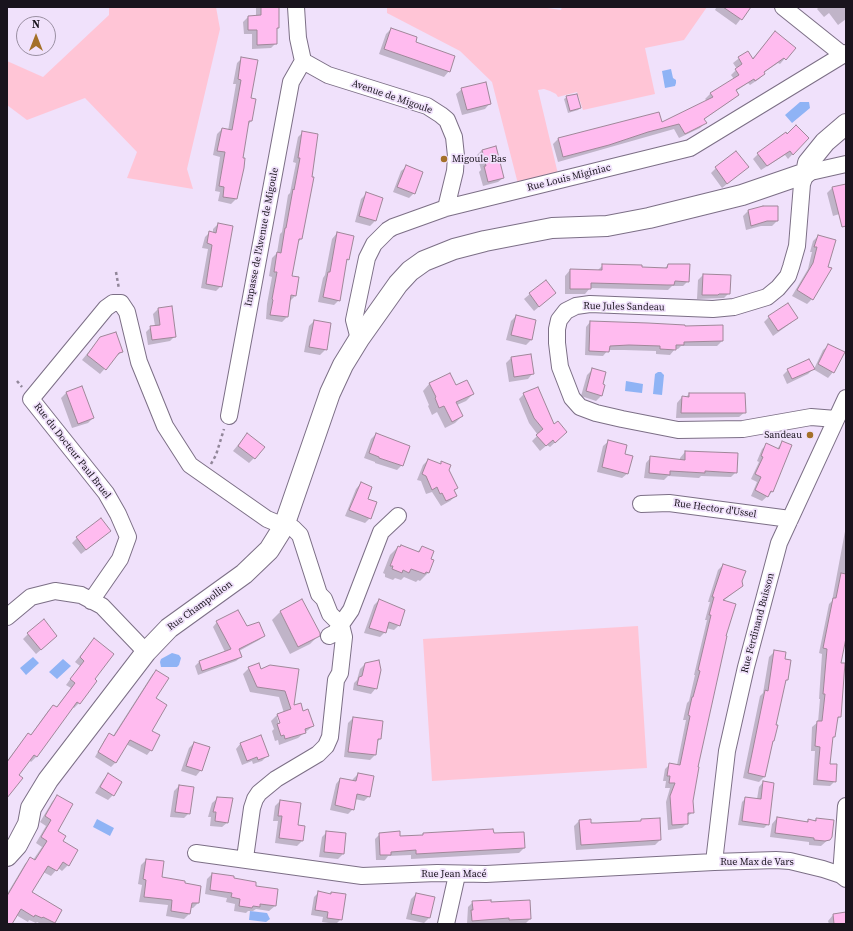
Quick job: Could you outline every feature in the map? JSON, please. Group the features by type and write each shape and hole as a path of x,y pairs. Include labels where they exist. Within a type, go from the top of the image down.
{"street":[{"path":"296,7 298,38 304,61"},
{"path":"786,8 844,54"},
{"name":"Rue Louis Miginiac","path":"359,339 354,320 364,266 369,251 393,226 446,208 690,148 844,54"},
{"name":"Avenue de Migoule","path":"304,61 328,75 427,106 447,120 454,137 456,156 455,171 446,208"},
{"name":"Impasse de l'Avenue de Migoule","path":"229,416 290,82 304,61"},
{"path":"846,124 825,142 808,163 806,173 846,164"},
{"name":"Rue Champollion","path":"7,856 17,845 28,824 31,808 48,780 146,652 169,628 244,574 269,550 284,526 330,393 343,365 359,339 398,284 410,271 424,262 454,249 485,241 552,228 607,226 649,218 742,194 806,173"},
{"name":"Rue Jules Sandeau","path":"806,173 802,184 797,246 788,276 778,288 767,297 734,307 713,309 590,304 576,306 566,311 559,320 557,329 557,343 560,367 572,398 580,407 596,413 678,430 743,429 811,417 836,419"},
{"name":"Rue du Docteur Paul Bruel","path":"91,601 120,559 128,537 118,514 106,493 31,399 106,308 113,303 121,303 127,312 139,362 165,426 190,465 267,519 293,528 300,535 319,594"},
{"name":"Rue Ferdinand Buisson","path":"714,862 730,736 746,667 779,543 846,398"},
{"name":"Rue Hector d'Ussel","path":"640,504 669,503 790,519"},
{"path":"329,636 335,633 351,610 381,532 398,516"},
{"path":"7,617 31,598 55,591 81,595 102,606 146,652"},
{"path":"245,858 252,808 259,793 276,779 318,754 326,746 330,737 336,680 340,673 344,637 341,625 330,614 324,599 319,594 317,601 333,651 332,672 336,680"},
{"path":"843,877 846,806"},
{"name":"Rue Jean Macé","path":"196,852 362,876 438,873 457,875 714,862"},
{"name":"Rue Max de Vars","path":"714,862 790,860 823,868 843,877"},
{"path":"446,924 457,875"}],"path":[{"path":"204,474 216,455 229,416"}],"shaded area":[{"path":"109,7 216,7 220,29 187,169 193,189 127,178 137,152 85,98 27,120 7,105 7,61 43,77 109,15"},
{"path":"387,7 540,7 561,10 562,7 707,7 684,40 645,48 655,94 583,110 577,92 558,97 550,91 544,89 538,90 558,174 518,184 492,82 460,51 387,13"},
{"path":"638,626 647,768 432,781 423,639"}],"water":[{"path":"671,69 676,83 675,86 665,88 662,71"},
{"path":"800,102 809,102 810,108 792,123 785,115"},
{"path":"661,372 664,375 662,395 653,394 655,374"},
{"path":"626,381 643,384 642,393 625,391"},
{"path":"172,653 179,655 181,658 179,665 177,667 161,667 161,659"},
{"path":"33,657 39,663 26,675 20,668"},
{"path":"63,659 71,666 57,679 49,672"},
{"path":"97,819 114,828 110,836 93,827"},
{"path":"250,911 267,913 270,919 266,922 249,920"}],"building":[{"path":"261,7 279,7 277,44 257,45 257,30 248,30 248,16 261,15"},
{"path":"723,7 751,7 742,20"},
{"path":"391,28 417,37 416,42 455,56 450,72 384,49"},
{"path":"775,31 796,48 786,60 784,58 764,72 765,74 755,81 754,79 736,90 739,95 704,119 707,123 685,134 679,124 563,157 558,138 659,112 662,122 713,97 710,93 739,75 735,69 742,64 738,57 748,51 753,59"},
{"path":"241,57 258,60 251,98 256,99 252,121 249,121 243,158 245,158 244,168 237,199 223,197 224,187 219,186 225,152 217,151 222,128 232,130 241,80 238,79"},
{"path":"486,82 491,104 467,110 461,88"},
{"path":"577,94 581,108 570,111 566,96"},
{"path":"796,125 809,138 793,155 790,151 767,166 757,153 786,132 787,134"},
{"path":"302,131 318,134 312,177 314,177 302,239 299,239 292,276 299,277 296,296 291,295 288,317 270,315 277,272 274,272 277,252 281,253 300,158 298,158"},
{"path":"496,146 504,178 488,182 482,150"},
{"path":"736,151 749,167 727,184 715,167"},
{"path":"406,165 423,172 415,194 397,187"},
{"path":"846,184 846,226 842,227 832,187"},
{"path":"366,192 383,198 376,221 359,216"},
{"path":"763,206 778,206 778,221 767,221 751,226 748,210"},
{"path":"218,223 233,226 222,287 206,284 212,245 207,243 209,231 216,233"},
{"path":"337,232 354,236 349,260 347,259 340,301 323,297 328,272 330,272"},
{"path":"818,235 836,240 828,267 832,268 813,300 797,290 813,263 817,247 814,247"},
{"path":"602,264 642,265 642,267 667,268 668,264 690,264 689,282 675,281 674,285 591,283 591,289 570,289 570,269 602,270"},
{"path":"703,274 731,275 730,294 702,295"},
{"path":"546,280 556,293 539,307 529,293"},
{"path":"788,303 798,318 778,331 768,316"},
{"path":"172,306 176,337 152,340 150,326 160,325 158,308"},
{"path":"516,315 536,320 532,340 511,335"},
{"path":"314,320 331,323 327,350 309,347"},
{"path":"590,321 685,326 723,325 723,341 684,342 684,345 676,345 676,350 660,349 660,346 629,345 610,346 609,352 589,351"},
{"path":"116,332 123,352 119,353 106,370 87,355 100,337"},
{"path":"828,344 845,352 834,373 818,364"},
{"path":"531,354 534,374 514,377 511,357"},
{"path":"809,359 815,369 792,379 787,369"},
{"path":"592,368 606,372 602,396 586,391"},
{"path":"450,373 456,385 467,380 474,394 456,402 463,416 452,422 444,406 439,408 435,398 436,397 429,383"},
{"path":"82,386 94,418 78,424 66,392"},
{"path":"538,387 554,424 558,421 567,432 555,443 553,440 546,446 536,435 543,429 534,418 523,393"},
{"path":"689,393 745,393 746,413 681,413 682,396 689,397"},
{"path":"247,433 265,447 255,459 238,446"},
{"path":"376,433 410,446 403,466 369,453"},
{"path":"608,440 627,445 625,454 633,456 628,474 602,467"},
{"path":"782,441 792,445 773,492 771,491 768,497 755,490 761,477 755,474 763,457 761,456 766,443 779,449"},
{"path":"685,451 738,453 737,473 670,471 670,475 649,473 650,456 685,460"},
{"path":"428,459 441,464 441,461 451,465 449,470 458,488 454,490 457,496 446,501 442,493 440,494 437,487 432,490 426,476 422,474"},
{"path":"361,482 372,487 368,499 377,502 371,519 349,510"},
{"path":"101,518 111,531 86,550 76,537"},
{"path":"401,545 419,552 422,546 434,551 431,559 434,560 429,573 426,572 425,574 411,569 409,573 403,570 402,573 392,569 393,566 390,566 398,546 400,547"},
{"path":"723,564 746,571 742,581 743,586 723,600 736,604 726,636 698,767 693,801 694,813 688,813 688,824 672,825 670,796 675,783 669,783 670,776 667,776 669,763 680,765 690,716 688,715 700,671 698,670 711,615 709,615 714,597 712,597"},
{"path":"841,573 846,574 846,638 841,663 845,663 841,717 838,717 835,737 833,737 830,764 837,764 836,782 817,780 820,747 815,746 817,721 822,721 825,694 823,694 827,649 823,648 833,598 836,598"},
{"path":"302,599 320,633 320,636 298,647 280,611"},
{"path":"379,599 405,610 400,626 389,622 386,633 369,628"},
{"path":"238,610 247,626 259,622 265,636 239,649 242,657 202,671 199,661 231,649 216,621"},
{"path":"44,619 57,636 41,650 27,633"},
{"path":"94,638 114,654 95,679 97,681 80,704 77,702 37,757 34,755 19,775 23,778 7,798 7,762 28,733 31,735 53,705 57,707 75,683 70,679 84,661 80,657"},
{"path":"774,650 786,652 785,659 791,660 788,680 786,680 776,725 778,725 765,777 748,773 765,690 768,691"},
{"path":"379,660 381,670 377,689 357,685 359,677 362,676 365,663"},
{"path":"259,663 261,669 270,665 299,669 294,705 301,703 303,711 308,709 314,726 305,729 306,733 285,739 284,735 281,736 277,724 280,723 277,714 291,709 285,691 257,687 248,667"},
{"path":"156,670 169,678 156,698 167,705 152,731 160,735 152,751 130,740 116,763 98,752 109,733 114,736"},
{"path":"353,717 383,721 381,739 378,739 376,755 348,752"},
{"path":"261,735 269,756 258,760 257,757 247,761 240,743"},
{"path":"194,742 210,747 202,771 186,766"},
{"path":"108,773 122,782 114,796 100,787"},
{"path":"358,773 374,776 370,797 357,794 354,810 335,805 340,778 356,781"},
{"path":"763,781 774,783 769,825 742,821 745,797 761,799"},
{"path":"179,785 194,787 190,814 175,812"},
{"path":"57,795 73,804 58,831 66,836 63,841 78,850 69,866 63,862 57,871 48,866 32,892 62,910 55,923 43,917 42,918 35,915 34,917 21,909 12,924 7,924 7,896 30,857 35,860 47,841 41,837 51,820 45,816"},
{"path":"217,797 233,798 228,823 215,821 216,812 213,812"},
{"path":"280,800 301,803 298,825 305,826 303,841 279,838 282,816 278,816"},
{"path":"777,817 808,822 808,819 816,821 816,818 834,820 832,837 830,840 825,841 814,840 814,838 775,833"},
{"path":"660,818 661,840 581,845 579,820 591,819 591,823 597,823 641,821 641,819"},
{"path":"493,829 494,833 524,832 525,848 416,854 416,850 391,852 391,855 380,855 379,833 400,831 400,836 423,835 423,833"},
{"path":"326,831 346,833 344,854 324,852"},
{"path":"146,859 164,861 162,877 185,881 185,883 201,886 199,903 192,903 190,914 171,911 172,900 144,897 146,880 143,879"},
{"path":"212,873 234,876 234,878 256,882 256,886 278,889 276,906 260,904 260,907 253,906 252,908 239,906 240,899 231,897 232,893 210,890"},
{"path":"318,891 331,894 331,892 346,894 342,920 327,918 328,912 315,910"},
{"path":"416,893 435,897 430,918 411,914"},
{"path":"491,900 491,902 530,900 531,919 509,920 509,918 472,921 472,901"},
{"path":"846,912 846,924 834,924 833,914"}],"place":[{"name":"Migoule Bas","path":"444,159"},
{"name":"Sandeau","path":"810,435"}]}
